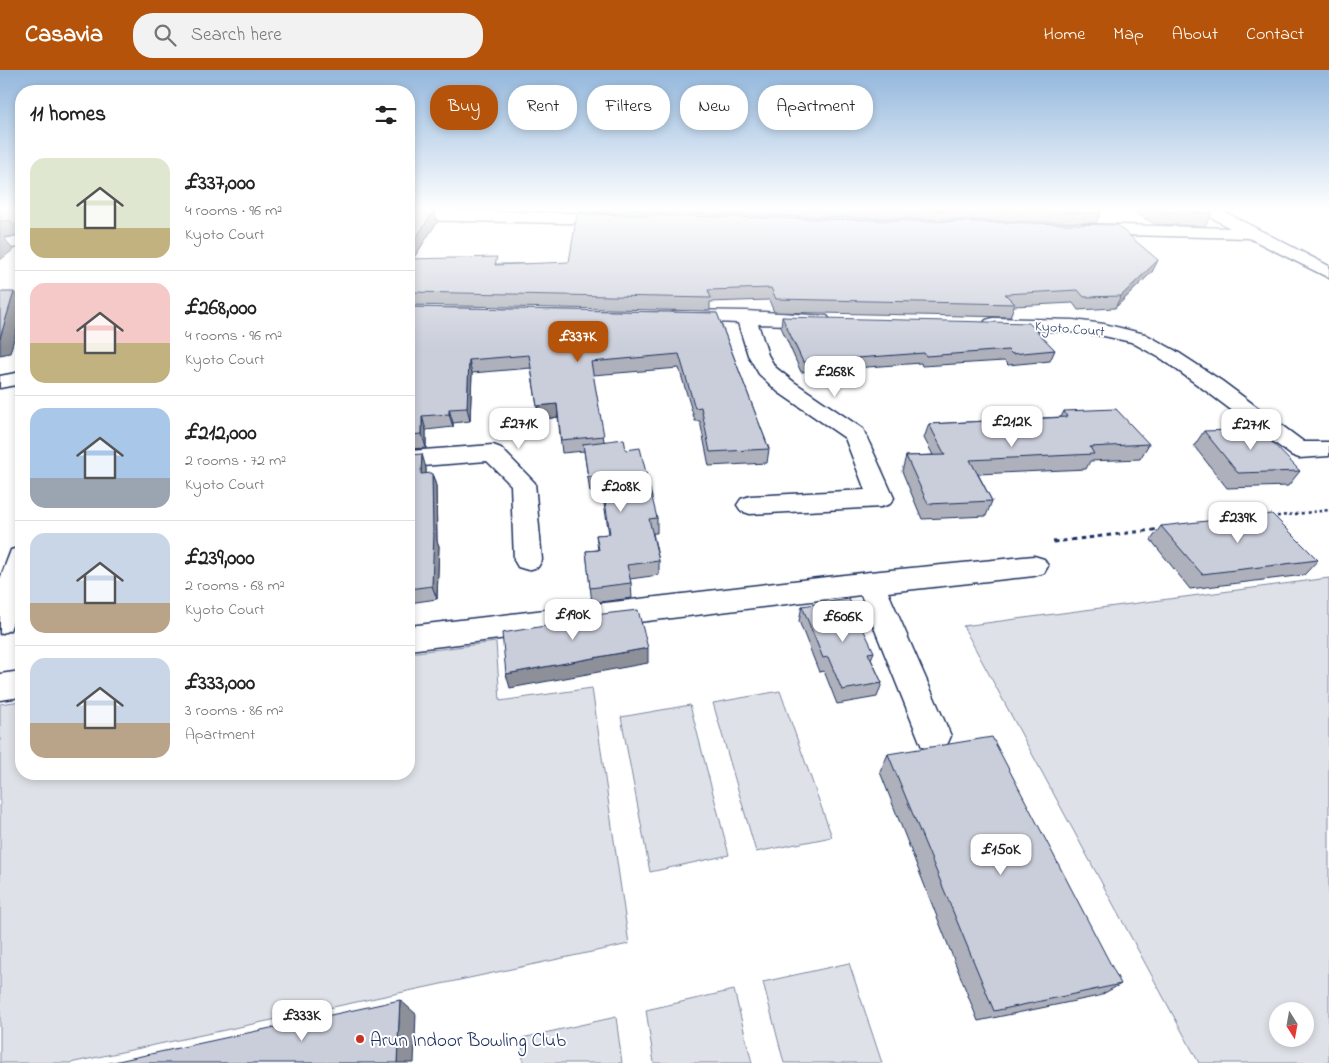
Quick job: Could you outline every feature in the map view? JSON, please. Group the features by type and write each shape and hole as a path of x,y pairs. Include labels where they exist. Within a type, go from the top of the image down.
{"street":[{"path":"1294,255 1329,273"},
{"path":"657,316 842,320"},
{"path":"746,317 758,355 766,370 786,387 855,434 881,498 750,505"},
{"name":"Kyoto Court","path":"976,323 1073,326 1104,330 1138,338 1170,355 1299,450 1329,449"},
{"path":"0,382 15,379"},
{"path":"415,459 492,453 523,483 528,560"},
{"path":"415,637 870,583 1034,566"},
{"path":"0,622 15,576"},
{"path":"870,583 934,736"},
{"path":"0,687 15,685"}],"shaded area":[{"path":"1329,578 1329,1063 1199,1063 963,626"},
{"path":"496,642 500,701 592,688 629,944 70,1063 0,1063 0,704 15,702 15,780 415,780 415,652"},
{"path":"780,691 832,837 756,852 713,703"},
{"path":"690,705 729,855 650,872 621,717"},
{"path":"849,963 882,1063 784,1063 763,982"},
{"path":"734,990 752,1063 654,1063 646,1010"},
{"path":"616,1017 622,1063 523,1063 522,1038"}],"building":[{"path":"570,255 1153,255 1158,260 1121,296 1084,297 1078,290 1005,294 1015,304 776,299 771,288 708,290 711,298 415,292 415,259 497,257 495,265 569,262"},
{"path":"0,292 14,292 0,338"},
{"path":"415,307 717,313 769,449 710,452 701,407 695,408 679,354 591,362 604,436 561,440 557,404 537,406 529,355 469,360 467,408 449,409 449,414 422,416 422,434 415,435"},
{"path":"782,317 1029,323 1055,350 1012,354 1008,350 926,356 924,353 803,362"},
{"path":"1116,409 1149,444 1090,447 1094,454 970,460 992,501 928,504 906,456 945,455 929,424 1067,417 1064,411"},
{"path":"1259,429 1300,471 1238,473 1204,431"},
{"path":"624,439 626,450 640,448 657,518 649,519 659,561 627,565 631,583 590,588 586,551 599,550 596,535 610,534 601,476 588,477 583,444"},
{"path":"422,454 421,474 432,473 434,533 432,586 415,588 415,455"},
{"path":"1272,514 1318,560 1202,574 1161,526"},
{"path":"849,599 874,652 868,653 882,683 842,690 828,657 823,658 802,606"},
{"path":"638,610 648,648 506,674 502,633 594,618 594,615"},
{"path":"992,737 1121,984 994,1011 888,754"},
{"path":"400,1000 397,1063 109,1063"}],"place":[{"name":"Arun Indoor Bowling Club","path":"360,1039"}]}
